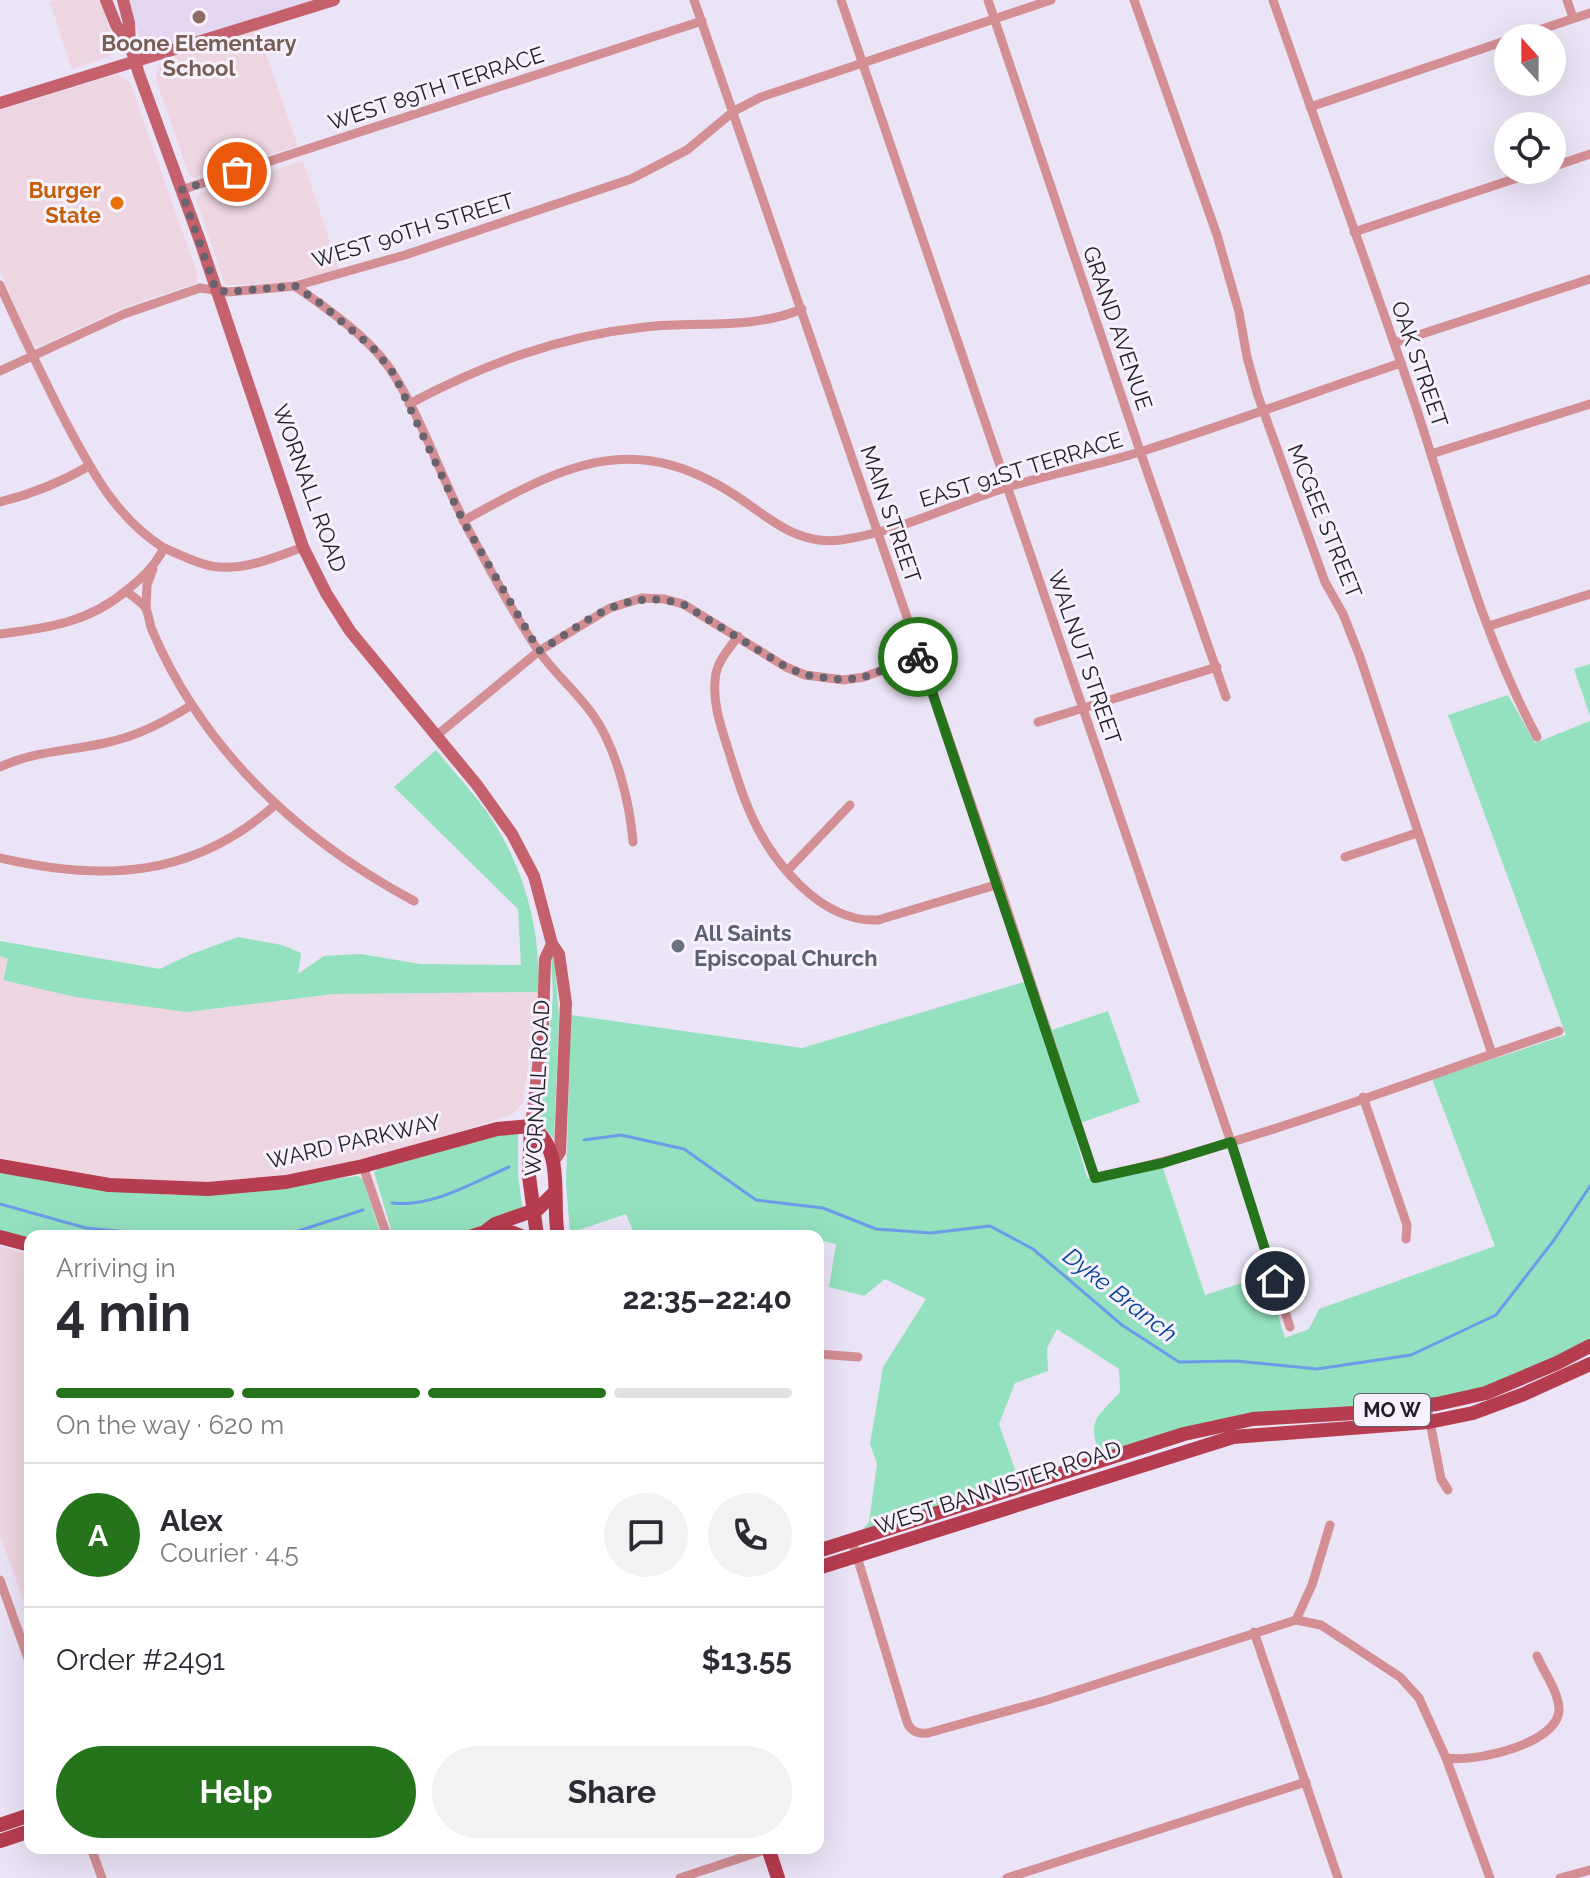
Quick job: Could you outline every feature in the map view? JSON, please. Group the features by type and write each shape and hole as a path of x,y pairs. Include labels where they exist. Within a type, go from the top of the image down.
{"main road":[{"name":"WORNALL ROAD","path":"106,0 116,25 130,45"},
{"name":"WORNALL ROAD","path":"123,0 130,45 303,547 350,631 477,785 523,853 534,876 552,944 559,954 566,1003 560,1152 555,1159 557,1230"},
{"path":"0,103 334,0"},
{"name":"WORNALL ROAD","path":"536,1230 529,1176 531,1126 543,1024 545,959 552,944"},
{"path":"531,1126 540,1132 555,1159"},
{"name":"WARD PARKWAY","path":"0,1166 109,1185 208,1189 286,1182 363,1166 497,1129 531,1126"},
{"path":"485,1230 533,1211 554,1193"},
{"path":"0,1237 24,1243"},
{"name":"MO W","path":"1428,1414 1473,1413 1588,1359"},
{"name":"WEST BANNISTER ROAD","path":"824,1549 1184,1434 1253,1419 1428,1414"},
{"name":"WEST BANNISTER ROAD","path":"824,1566 1233,1437 1428,1414"},
{"path":"0,1825 24,1817"},
{"path":"0,1841 24,1833"},
{"path":"770,1854 778,1878"}],"street":[{"name":"MAIN STREET","path":"694,0 999,884 1095,1178 1163,1163 1231,1142"},
{"name":"WALNUT STREET","path":"841,0 1231,1142 1290,1327"},
{"name":"GRAND AVENUE","path":"988,0 1226,697"},
{"name":"WEST 90TH STREET","path":"0,371 157,302 202,287 228,292 295,286 405,255 631,179 687,150 734,111 761,97 1051,0"},
{"name":"MCGEE STREET","path":"1134,0 1217,235 1263,410 1325,582 1343,614 1360,657 1492,1054"},
{"name":"OAK STREET","path":"1273,0 1401,363 1489,626 1511,686 1537,737"},
{"path":"1567,0 1573,18"},
{"path":"1556,24 1590,13"},
{"name":"WEST 89TH TERRACE","path":"181,190 702,21"},
{"path":"1310,107 1494,45"},
{"path":"1566,162 1590,154"},
{"path":"1354,232 1499,184"},
{"path":"1394,343 1590,279"},
{"path":"0,285 32,357 89,466 128,521 164,548 212,566 261,562 303,547"},
{"path":"295,286 374,349 394,374 463,521 539,651 594,716 608,740 631,817 633,842"},
{"path":"409,404 485,367 564,340 650,326 759,323 802,309"},
{"name":"EAST 91ST TERRACE","path":"463,521 516,492 574,466 633,458 664,462 694,471 785,530 804,538 840,540 878,532 1009,487 1140,451 1401,363"},
{"path":"1431,454 1590,404"},
{"path":"0,502 30,494 89,466"},
{"path":"164,548 147,585 146,609 159,643 192,705 231,758 275,805 344,860 414,901"},
{"path":"0,634 68,623 110,605 154,568"},
{"path":"126,591 146,609"},
{"path":"1489,626 1590,594"},
{"path":"436,736 539,651 610,608 642,598 683,604 786,667 824,679 864,677 920,656"},
{"path":"738,636 716,672 718,711 750,814 788,870 831,909 847,917 870,920 999,884"},
{"path":"1038,722 1217,667"},
{"path":"0,767 31,755 104,744 134,736 192,705"},
{"path":"0,858 55,869 119,873 148,869 204,852 226,841 251,826 275,805"},
{"path":"788,870 850,805"},
{"path":"1345,857 1417,833"},
{"path":"1231,1142 1559,1031"},
{"path":"1363,1097 1407,1225 1406,1239"},
{"path":"363,1166 385,1230"},
{"path":"824,1354 858,1357"},
{"path":"1428,1414 1441,1479 1448,1490"},
{"path":"1296,1620 1312,1585 1330,1525"},
{"path":"852,1540 907,1722 915,1732 928,1733 1047,1700 1296,1620 1321,1625 1400,1677 1419,1698 1446,1758 1490,1878"},
{"path":"0,1580 24,1647"},
{"path":"1254,1632 1338,1878"},
{"path":"1446,1758 1456,1760 1489,1756 1524,1743 1554,1725 1559,1712 1557,1699 1537,1656"},
{"path":"1007,1878 1306,1782"},
{"path":"93,1854 102,1878"},
{"path":"680,1878 750,1854"},
{"path":"1560,1878 1590,1870"}],"shaded area":[{"path":"100,0 115,45 110,56 72,69 50,2"},
{"name":"Boone Elementary School","path":"127,0 317,0 214,33 145,48"},
{"path":"257,28 298,146 193,178 189,175 156,80 158,66 163,61"},
{"path":"118,74 130,83 198,276 196,283 123,308 36,346 30,341 0,270 0,110"},
{"path":"303,161 339,269 284,283 229,285 224,282 196,199 198,194"},
{"path":"0,956 8,958 3,979 187,1012 334,994 538,992 523,1102 513,1114 456,1133 329,1168 269,1179 196,1183 128,1182 0,1159"},
{"path":"0,1246 24,1253 24,1602 0,1535"}],"green space":[{"path":"1590,664 1590,716 1574,669"},
{"path":"1508,695 1535,743 1590,721 1590,1341 1507,1379 1475,1390 1438,1398 1342,1408 1100,1454 1094,1426 1100,1414 1120,1392 1119,1369 1057,1329 1047,1348 1048,1371 1015,1383 999,1424 1019,1481 863,1529 869,1522 877,1464 870,1444 883,1367 926,1299 885,1279 864,1296 829,1287 836,1244 824,1241 824,1230 633,1230 626,1214 579,1230 570,1230 566,1183 571,1015 802,1048 1034,979 1052,1030 1108,1011 1140,1102 1072,1126 1087,1177 1095,1183 1163,1168 1205,1295 1266,1275 1285,1338 1309,1329 1319,1309 1495,1246 1432,1079 1566,1035 1448,715"},
{"path":"436,750 487,812 511,853 528,898 533,922 538,992 334,994 187,1012 75,997 3,980 8,959 0,956 0,941 160,969 238,937 282,945 301,953 298,974 324,956 361,954 420,964 521,965 518,909 394,787"},
{"path":"554,952 559,1017 554,1139 538,1117 553,997 551,953"},
{"path":"509,1132 518,1134 518,1175 523,1212 468,1230 391,1230 374,1172 379,1168"},
{"path":"0,1171 93,1189 175,1195 214,1195 357,1176 363,1179 379,1230 24,1230 24,1238 0,1232"}],"waterway":[{"name":"Dyke Branch","path":"584,1140 621,1135 684,1149 756,1200 823,1208 876,1229 931,1233 990,1226 1033,1249 1122,1325 1179,1362 1236,1361 1317,1369 1411,1355 1496,1315 1554,1240 1590,1186"},
{"name":"Dyke Branch","path":"392,1203 407,1204 437,1198 509,1167"},
{"name":"Dyke Branch","path":"0,1204 86,1228 108,1230"},
{"name":"Dyke Branch","path":"301,1230 363,1210"}],"way so far":[{"path":"237,172 181,190 216,290 228,292 295,286 374,349 394,374 463,521 539,651 610,608 642,598 683,604 786,667 805,675 844,680 864,677 918,657"}],"place":[{"name":"Boone Elementary School","path":"199,17"},
{"name":"Burger State","path":"117,203"},
{"name":"All Saints Episcopal Church","path":"678,946"}],"route":[{"path":"918,657 999,884 1095,1178 1163,1163 1231,1142 1275,1281"}]}
